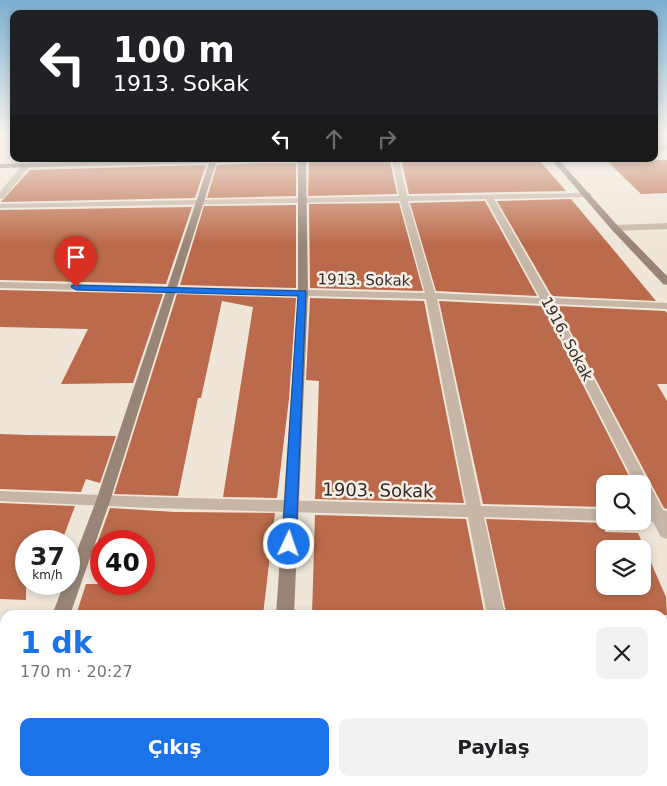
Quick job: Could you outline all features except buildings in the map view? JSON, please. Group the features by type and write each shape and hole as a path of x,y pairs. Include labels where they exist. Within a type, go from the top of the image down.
{"street":[{"path":"0,196 22,171"},
{"path":"64,610 103,501 210,171"},
{"path":"285,610 303,293 302,171"},
{"path":"398,171 403,198 431,296 495,610"},
{"path":"565,171 615,228 667,282"},
{"path":"0,206 588,196"},
{"name":"1916. Sokak","path":"489,197 548,302 637,475"},
{"path":"615,228 667,226"},
{"name":"1913. Sokak","path":"0,285 431,296 667,306"},
{"name":"1903. Sokak","path":"0,496 291,508 596,514"},
{"name":"1916. Sokak","path":"651,498 663,516 667,533"}],"route":[{"path":"76,287 303,293 289,544"}]}
